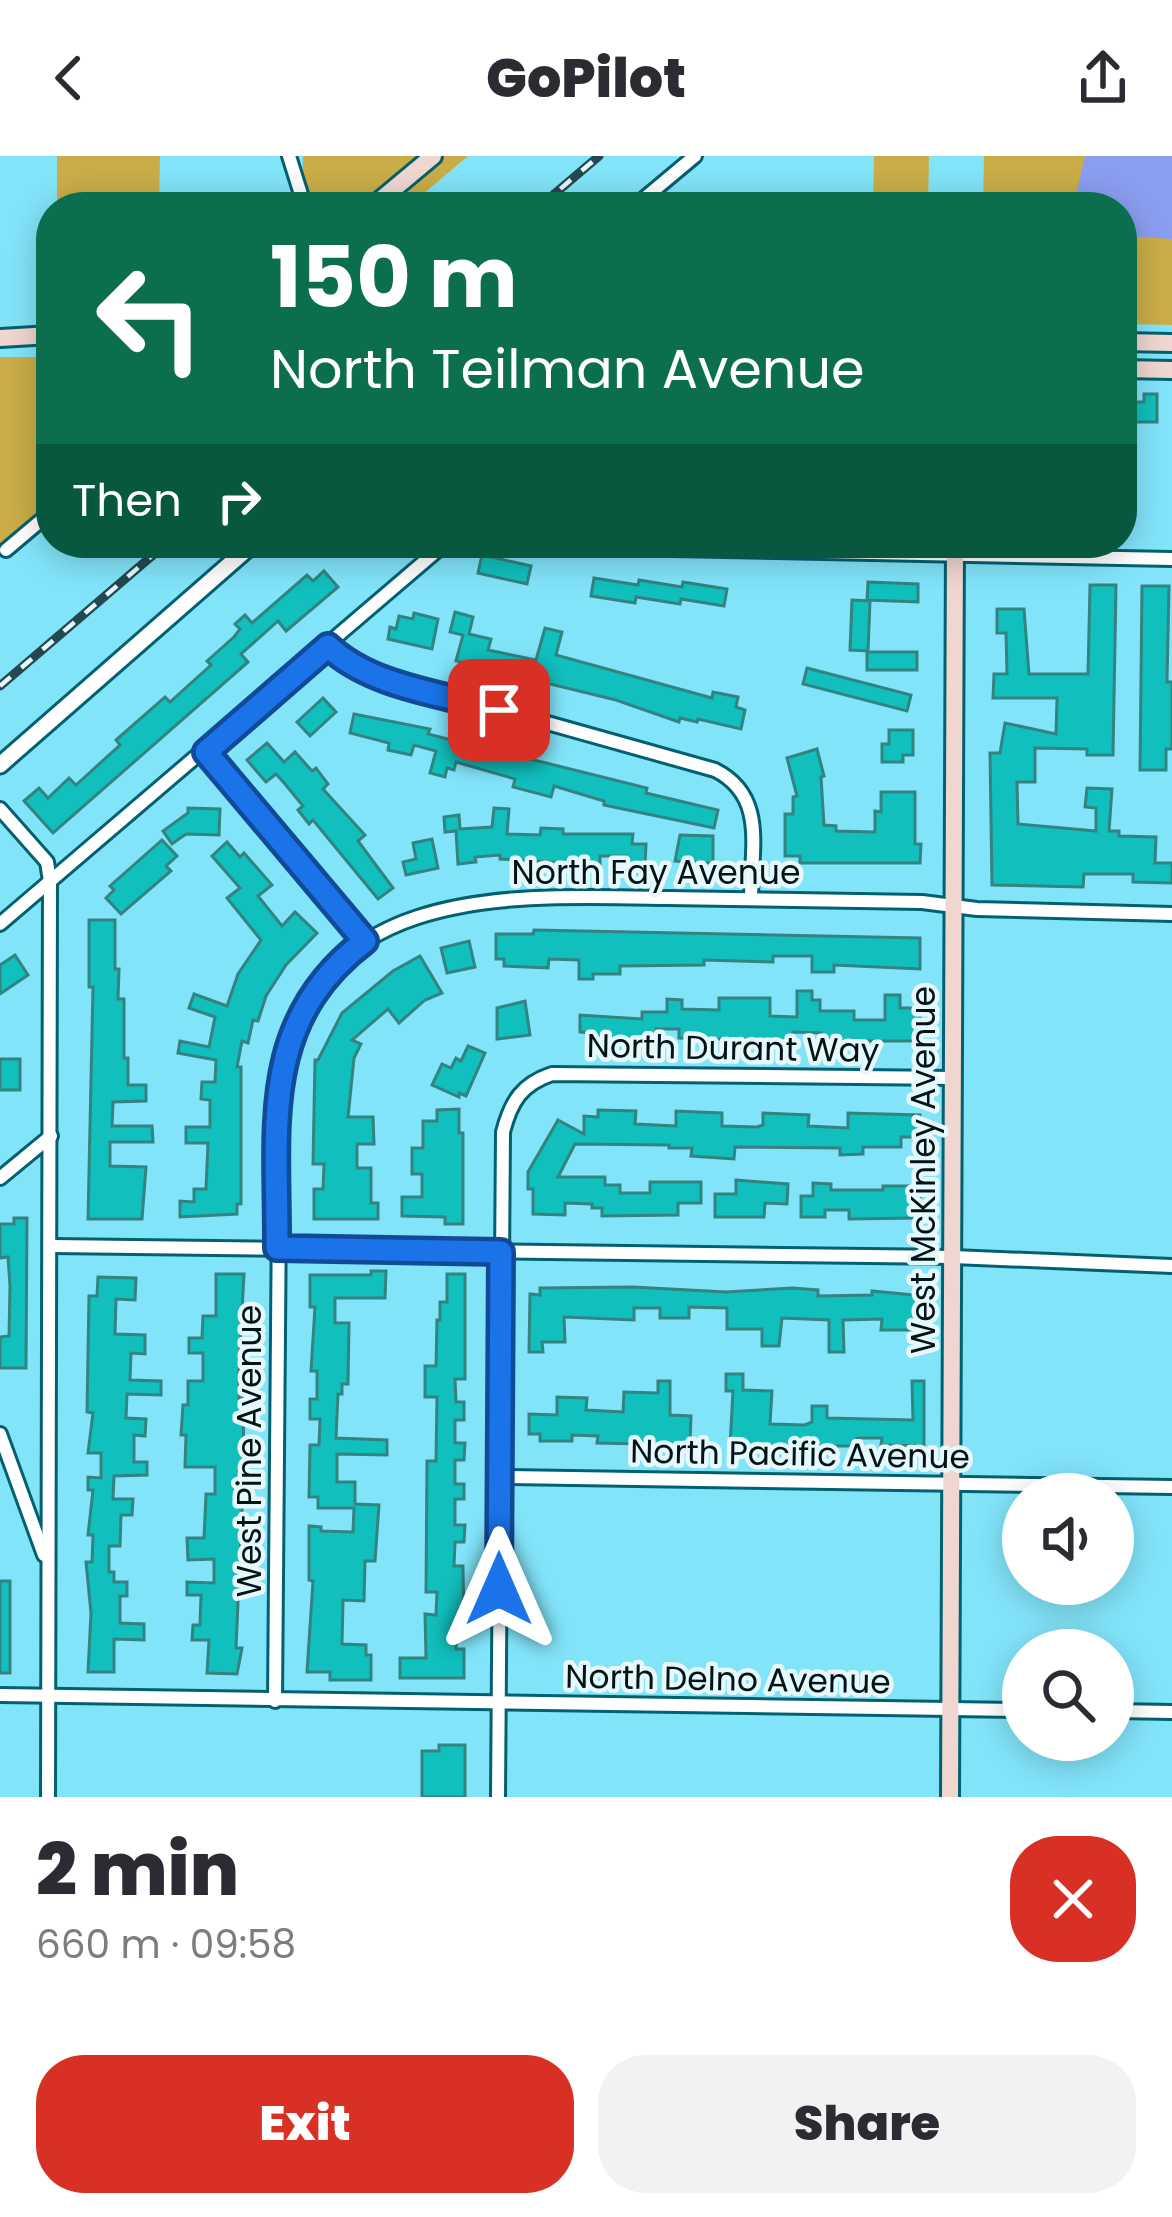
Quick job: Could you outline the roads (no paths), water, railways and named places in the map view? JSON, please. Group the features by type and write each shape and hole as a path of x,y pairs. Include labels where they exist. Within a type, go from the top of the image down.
{"main road":[{"path":"390,192 433,156"},
{"path":"0,338 36,335"},
{"path":"1137,342 1172,343"},
{"path":"1137,369 1172,370"},
{"name":"West McKinley Avenue","path":"950,1797 955,558"}],"street":[{"path":"289,156 300,192"},
{"path":"652,192 695,156"},
{"path":"6,550 36,525"},
{"path":"1137,557 1172,559"},
{"path":"0,765 237,558"},
{"path":"0,924 429,558"},
{"path":"328,646 342,660 369,674 715,770 732,779 745,792 751,812 751,899"},
{"path":"206,752 365,941"},
{"path":"0,808 46,862 50,881 48,1797"},
{"name":"North Fay Avenue","path":"365,941 437,908 505,897 751,899 1172,914"},
{"name":"West Pine Avenue","path":"274,1701 280,1086 284,1057 305,1004 343,958 365,941"},
{"name":"North Durant Way","path":"501,1252 503,1132 518,1094 532,1081 552,1074 954,1078"},
{"path":"0,1178 51,1136"},
{"path":"52,1246 953,1257 1172,1266"},
{"path":"498,1797 501,1252"},
{"path":"0,1434 49,1567"},
{"name":"North Pacific Avenue","path":"500,1478 1172,1487"},
{"name":"North Delno Avenue","path":"0,1695 1002,1709"},
{"path":"1134,1711 1172,1712"}],"water":[{"path":"1085,156 1172,156 1172,239 1137,237 1137,192 1077,192"}],"railway":[{"path":"557,192 599,156"},
{"path":"0,686 149,558"}]}
